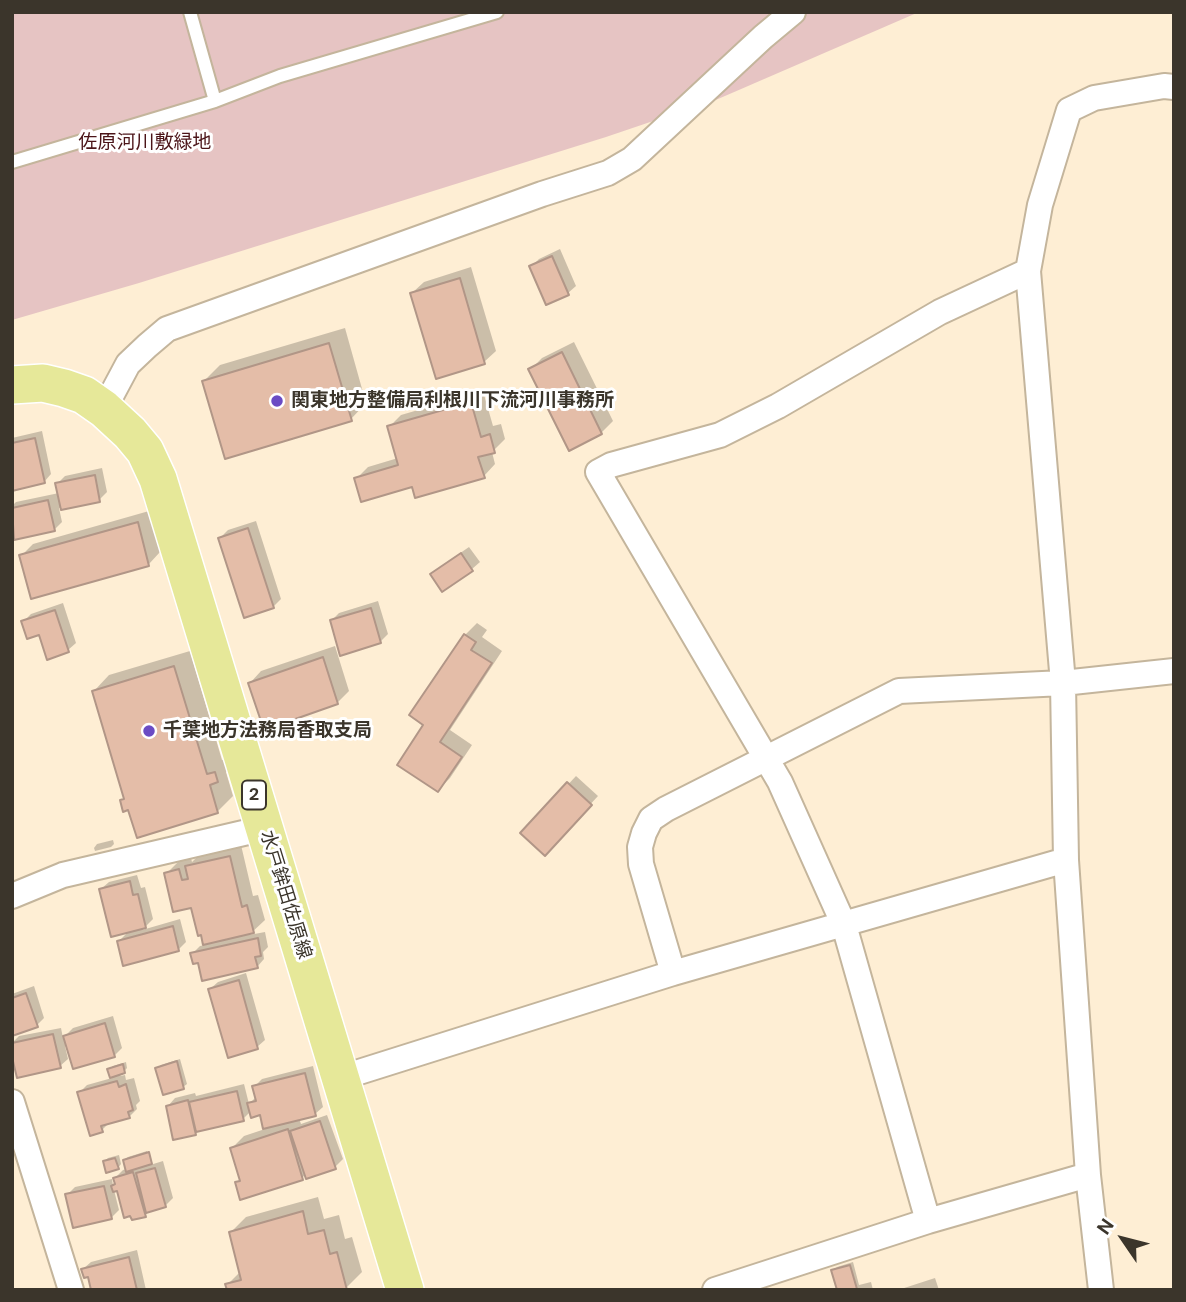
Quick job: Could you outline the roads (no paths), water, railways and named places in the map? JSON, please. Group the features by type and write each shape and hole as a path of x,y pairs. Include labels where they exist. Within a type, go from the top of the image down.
{"main road":[{"name":"水戸鉾田佐原線","path":"12,385 43,383 84,395 130,433 145,451 158,479 405,1290"}],"street":[{"path":"104,409 128,365 167,329 542,194 608,173 632,159 793,12"},
{"path":"1101,1290 1088,1175 1066,860 1063,683 1028,271 1040,205 1069,110 1094,98 1164,86 1174,87"},
{"path":"928,1221 844,925 780,782 598,472 611,465 720,435 778,406 940,312 1028,271"},
{"path":"673,972 641,864 643,833 651,819 658,814 900,691 1063,683 1174,671"},
{"path":"12,896 63,875 265,828"},
{"path":"340,1078 673,972 1066,860"},
{"path":"12,1102 72,1290"},
{"path":"715,1290 928,1221 1088,1175"}],"lane":[{"path":"190,12 215,101"},
{"path":"12,162 215,101 280,76 496,12"}],"place":[{"name":"関東地方整備局利根川下流河川事務所","path":"277,401"},
{"name":"千葉地方法務局香取支局","path":"149,731"}],"park label":[{"name":"佐原河川敷緑地","path":"145,143"}]}
